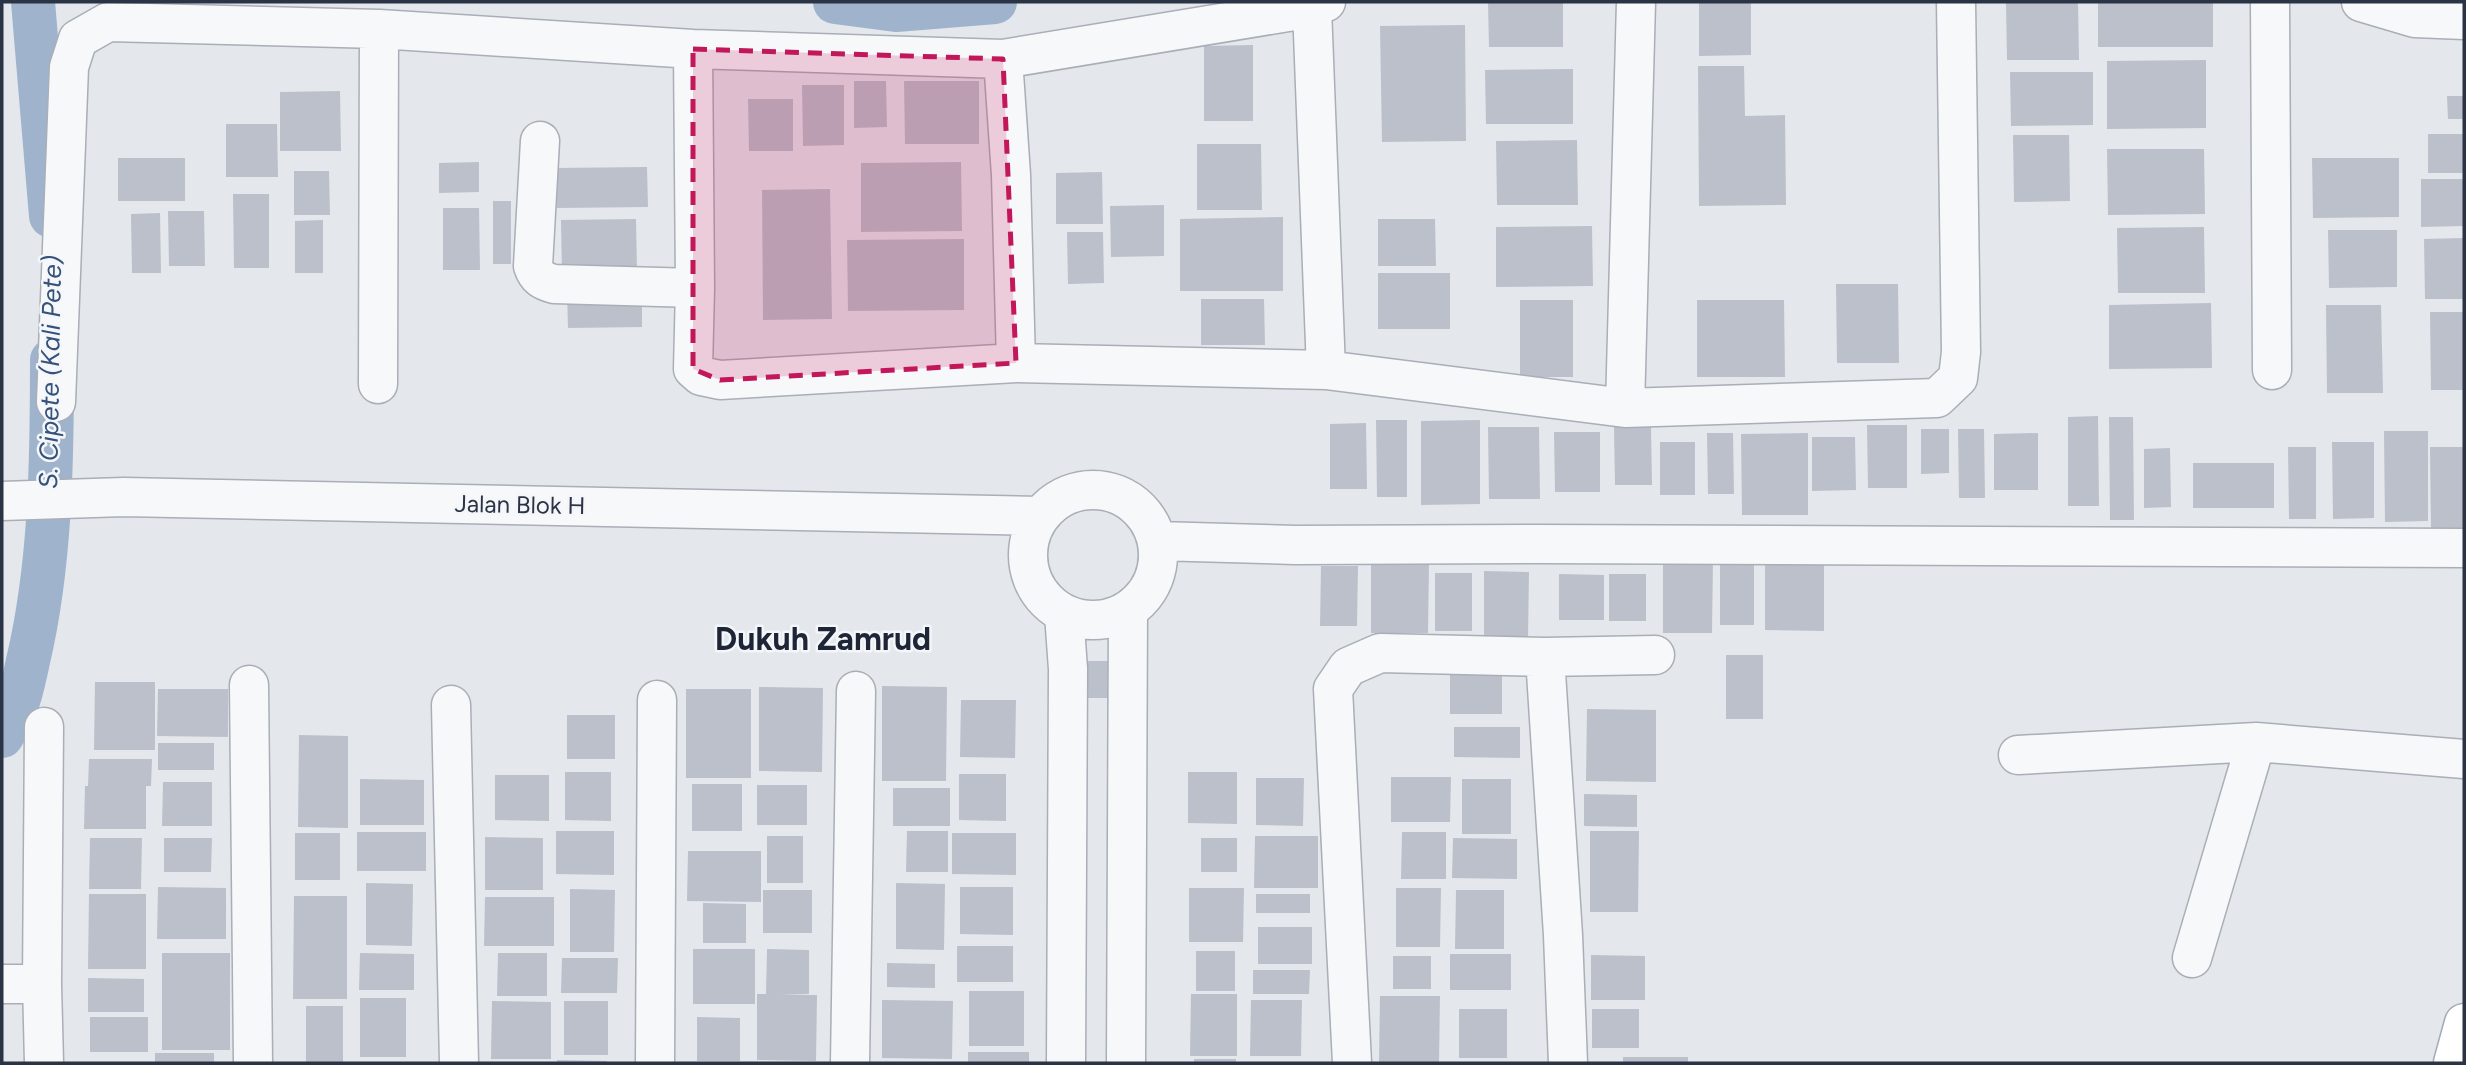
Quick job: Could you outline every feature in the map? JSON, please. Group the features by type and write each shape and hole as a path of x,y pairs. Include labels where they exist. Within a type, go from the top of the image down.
{"main road":[{"path":"2453,1063 2464,1023"}],"street":[{"path":"1625,408 1636,2"},
{"path":"693,49 693,369 701,376 720,380 1016,363 1326,370 1625,408 1937,398 1958,378 1961,352 1956,2"},
{"path":"2270,2 2272,370"},
{"path":"2361,2 2414,18 2464,20"},
{"path":"56,402 69,67 78,39 108,22 379,29 693,49 1003,59 1319,5 1326,370"},
{"path":"378,384 379,29"},
{"path":"1003,59 1011,175 1016,363"},
{"path":"540,141 534,266 536,275 543,281 554,284 695,288"},
{"path":"1088,490 1106,490 1124,497 1140,508 1151,524 1157,541 1158,561 1154,580 1143,598 1128,610 1108,619 1086,621 1064,614 1041,597 1028,571 1027,542 1039,516 1052,503 1069,493 1088,490"},
{"name":"Jalan Blok H","path":"2,501 124,496 1039,516"},
{"path":"1157,541 1295,545 2464,548"},
{"path":"1126,1063 1128,610"},
{"path":"1064,614 1068,669 1066,1063"},
{"path":"1352,1063 1332,689 1348,667 1380,653 1545,657 1655,654"},
{"path":"1545,657 1563,935 1568,1063"},
{"path":"249,685 253,1063"},
{"path":"850,1063 856,691"},
{"path":"655,1063 657,700"},
{"path":"451,705 459,1063"},
{"path":"44,727 44,1063"},
{"path":"2192,958 2256,742"},
{"path":"2018,755 2256,742 2464,759"},
{"path":"2,984 42,984"}],"highlighted area":[{"path":"693,49 1003,59 1016,363 720,380 693,369"}],"building":[{"path":"1488,2 1563,2 1563,47 1489,47"},
{"path":"1699,2 1751,2 1751,55 1699,56"},
{"path":"2006,2 2078,2 2079,60 2007,60"},
{"path":"2098,2 2213,2 2213,47 2098,47"},
{"path":"1465,25 1466,141 1382,142 1380,26"},
{"path":"1253,45 1253,121 1204,121 1204,46"},
{"path":"2206,60 2206,128 2107,129 2107,61"},
{"path":"1698,66 1744,66 1745,116 1785,115 1786,205 1699,206"},
{"path":"1573,69 1573,124 1486,124 1485,70"},
{"path":"2010,72 2093,72 2093,125 2011,126"},
{"path":"854,81 886,81 887,127 854,128"},
{"path":"904,81 979,81 979,144 905,144"},
{"path":"802,85 844,85 844,145 803,146"},
{"path":"340,91 341,151 280,151 280,92"},
{"path":"2447,96 2464,96 2464,119 2448,119"},
{"path":"748,99 793,99 793,151 749,151"},
{"path":"226,124 277,124 278,177 226,177"},
{"path":"2428,134 2464,134 2464,173 2428,173"},
{"path":"2013,135 2069,135 2070,201 2014,202"},
{"path":"1577,140 1578,205 1497,205 1496,141"},
{"path":"1197,144 1261,144 1262,210 1197,210"},
{"path":"2107,149 2204,149 2205,214 2108,215"},
{"path":"118,158 185,158 185,201 118,201"},
{"path":"2312,158 2399,158 2399,217 2313,218"},
{"path":"479,162 479,192 439,193 439,163"},
{"path":"961,162 962,231 861,232 861,163"},
{"path":"647,167 648,207 557,208 556,168"},
{"path":"294,171 329,171 330,215 294,215"},
{"path":"1102,172 1103,224 1056,224 1056,173"},
{"path":"2421,179 2464,179 2464,226 2421,227"},
{"path":"830,189 832,319 763,320 762,190"},
{"path":"233,194 269,194 269,268 234,268"},
{"path":"493,201 511,201 511,264 493,264"},
{"path":"1164,205 1164,256 1111,257 1110,206"},
{"path":"443,208 479,208 480,270 443,270"},
{"path":"168,211 204,211 205,266 169,266"},
{"path":"160,213 161,273 132,273 131,214"},
{"path":"1283,217 1283,291 1180,291 1180,219"},
{"path":"636,219 637,274 562,275 561,220"},
{"path":"1378,219 1435,219 1436,266 1378,266"},
{"path":"323,220 323,273 295,273 295,221"},
{"path":"1592,226 1593,286 1496,287 1496,227"},
{"path":"2204,227 2205,293 2118,293 2117,228"},
{"path":"2328,230 2397,230 2397,287 2329,288"},
{"path":"1067,232 1103,232 1104,283 1068,284"},
{"path":"2464,238 2464,299 2425,299 2424,239"},
{"path":"964,239 964,310 848,311 847,240"},
{"path":"1378,273 1450,273 1450,329 1378,329"},
{"path":"1836,284 1898,284 1899,363 1837,363"},
{"path":"567,291 642,291 642,327 568,328"},
{"path":"1201,299 1264,299 1265,345 1201,345"},
{"path":"1520,300 1573,300 1573,377 1520,377"},
{"path":"1697,300 1784,300 1785,377 1697,377"},
{"path":"2211,303 2212,368 2109,369 2109,305"},
{"path":"2326,305 2381,305 2383,393 2327,393"},
{"path":"2430,312 2464,312 2464,390 2431,390"},
{"path":"2098,416 2099,506 2068,506 2068,417"},
{"path":"2109,417 2133,417 2134,520 2110,520"},
{"path":"1376,420 1407,420 1407,497 1377,497"},
{"path":"1480,420 1480,504 1421,505 1421,421"},
{"path":"1366,423 1367,489 1330,489 1330,424"},
{"path":"1867,425 1907,425 1907,488 1868,488"},
{"path":"1488,427 1539,427 1540,499 1489,499"},
{"path":"1614,427 1651,427 1652,485 1615,485"},
{"path":"1921,429 1949,429 1949,473 1921,474"},
{"path":"1958,429 1984,429 1985,498 1959,498"},
{"path":"2384,431 2428,431 2428,521 2385,522"},
{"path":"1554,432 1600,432 1600,492 1555,492"},
{"path":"1707,433 1733,433 1734,494 1708,494"},
{"path":"1808,433 1808,515 1742,515 1741,434"},
{"path":"2038,433 2038,490 1994,490 1994,434"},
{"path":"1812,437 1855,437 1856,490 1812,491"},
{"path":"1660,442 1695,442 1695,495 1660,495"},
{"path":"2332,442 2374,442 2374,518 2333,519"},
{"path":"2288,447 2316,447 2316,519 2289,519"},
{"path":"2430,447 2464,447 2464,530 2431,530"},
{"path":"2170,448 2171,507 2144,508 2144,449"},
{"path":"2193,463 2274,463 2274,508 2193,508"},
{"path":"1663,557 1713,558 1712,633 1663,633"},
{"path":"1765,562 1824,563 1824,631 1765,630"},
{"path":"1371,563 1429,563 1428,633 1371,633"},
{"path":"1720,564 1754,565 1754,625 1720,625"},
{"path":"1321,566 1358,566 1357,626 1320,626"},
{"path":"1484,571 1529,572 1528,640 1484,640"},
{"path":"1435,573 1472,573 1472,631 1435,631"},
{"path":"1559,574 1604,575 1604,620 1559,620"},
{"path":"1609,574 1646,574 1646,621 1609,621"},
{"path":"1726,655 1763,655 1763,719 1726,719"},
{"path":"1081,661 1123,661 1123,698 1081,698"},
{"path":"1450,675 1502,675 1502,714 1450,714"},
{"path":"95,682 155,682 155,750 94,750"},
{"path":"882,686 947,687 946,781 882,781"},
{"path":"759,687 823,688 822,772 759,771"},
{"path":"158,689 228,689 228,737 157,736"},
{"path":"686,689 751,689 751,778 686,778"},
{"path":"961,700 1016,700 1015,758 960,757"},
{"path":"1587,709 1656,710 1656,782 1586,781"},
{"path":"567,715 615,715 615,759 567,759"},
{"path":"1454,727 1520,727 1520,758 1454,757"},
{"path":"299,735 348,736 348,828 298,827"},
{"path":"158,743 214,743 214,770 158,770"},
{"path":"89,759 152,759 151,786 146,786 146,829 84,829"},
{"path":"565,772 611,772 611,821 565,820"},
{"path":"1188,772 1237,772 1237,824 1188,823"},
{"path":"959,774 1006,774 1006,821 959,820"},
{"path":"495,775 549,775 549,821 495,820"},
{"path":"1391,777 1451,777 1450,822 1391,822"},
{"path":"1256,778 1304,778 1303,826 1256,825"},
{"path":"360,779 424,780 424,825 360,825"},
{"path":"1462,779 1511,779 1511,834 1462,834"},
{"path":"163,782 212,782 212,826 162,826"},
{"path":"692,784 742,784 742,831 692,831"},
{"path":"757,785 807,785 807,825 757,825"},
{"path":"893,788 950,788 950,826 893,826"},
{"path":"1584,794 1637,795 1637,827 1584,826"},
{"path":"556,831 614,831 614,875 556,874"},
{"path":"907,831 948,831 948,872 906,872"},
{"path":"1590,831 1639,831 1638,912 1590,912"},
{"path":"357,832 426,832 426,871 357,871"},
{"path":"1402,832 1446,832 1446,879 1401,879"},
{"path":"295,833 340,833 340,880 295,880"},
{"path":"952,833 1016,833 1016,875 952,874"},
{"path":"767,836 803,836 803,883 767,883"},
{"path":"1255,836 1318,836 1318,888 1254,888"},
{"path":"485,837 543,838 543,890 485,890"},
{"path":"90,838 142,838 141,889 89,889"},
{"path":"164,838 212,838 211,872 164,872"},
{"path":"1201,838 1237,838 1237,872 1201,872"},
{"path":"1453,838 1517,839 1517,879 1452,878"},
{"path":"688,851 761,851 761,902 687,901"},
{"path":"366,883 413,884 412,946 366,945"},
{"path":"896,883 945,884 944,950 896,949"},
{"path":"158,887 226,888 226,939 157,939"},
{"path":"960,887 1013,887 1013,935 960,934"},
{"path":"1189,888 1244,888 1243,942 1189,942"},
{"path":"1396,888 1441,888 1440,947 1396,947"},
{"path":"570,889 615,890 614,952 570,952"},
{"path":"763,890 812,890 812,933 763,933"},
{"path":"1456,890 1504,890 1504,949 1455,949"},
{"path":"89,894 146,894 146,969 88,969"},
{"path":"1256,894 1310,894 1310,913 1256,913"},
{"path":"294,896 347,896 347,999 293,999"},
{"path":"485,897 554,897 554,946 484,946"},
{"path":"703,903 746,904 746,943 703,943"},
{"path":"1258,927 1312,927 1312,964 1258,964"},
{"path":"957,946 1013,946 1013,982 957,982"},
{"path":"693,949 755,949 755,1004 693,1004"},
{"path":"767,949 809,950 809,994 780,995 817,995 816,1061 757,1060 757,994 766,994"},
{"path":"1196,951 1235,951 1235,991 1196,991"},
{"path":"162,953 230,953 230,1050 162,1050"},
{"path":"360,953 414,954 414,990 359,990"},
{"path":"498,953 547,953 547,996 497,996"},
{"path":"1450,954 1511,954 1511,990 1450,990"},
{"path":"1591,955 1645,956 1645,1000 1591,1000"},
{"path":"1393,956 1431,956 1431,989 1393,989"},
{"path":"562,958 618,958 617,993 561,993"},
{"path":"887,963 935,964 935,988 887,987"},
{"path":"1253,970 1310,970 1309,994 1253,994"},
{"path":"88,978 144,979 144,1012 88,1012"},
{"path":"969,991 1024,991 1024,1046 969,1046"},
{"path":"1191,994 1237,994 1237,1056 1190,1056"},
{"path":"1380,996 1440,996 1439,1063 1379,1063"},
{"path":"360,998 406,998 406,1057 360,1057"},
{"path":"882,1000 953,1001 952,1059 882,1058"},
{"path":"1251,1000 1302,1000 1301,1056 1250,1056"},
{"path":"492,1001 551,1002 551,1059 491,1059"},
{"path":"564,1001 608,1001 608,1055 564,1055"},
{"path":"306,1006 343,1006 343,1063 306,1063"},
{"path":"1459,1009 1507,1009 1507,1058 1459,1058"},
{"path":"1592,1009 1639,1009 1639,1048 1592,1048"},
{"path":"90,1017 148,1017 148,1052 90,1052"},
{"path":"697,1017 740,1018 740,1061 697,1061"},
{"path":"968,1052 1029,1052 1029,1063 968,1063"},
{"path":"155,1053 214,1053 214,1063 155,1063"},
{"path":"1623,1057 1688,1057 1688,1063 1623,1063"},
{"path":"1194,1059 1236,1059 1236,1063 1194,1063"},
{"path":"557,1060 607,1061 607,1063 557,1063"}],"waterway":[{"name":"S. Cipete (Kali Pete)","path":"33,2 51,216"},
{"name":"S. Cipete (Kali Pete)","path":"835,2 896,10 995,2"},
{"name":"S. Cipete (Kali Pete)","path":"2,736 12,718 21,691 41,587 49,511 52,360"}],"district":[{"name":"Dukuh Zamrud","path":"823,639"}]}
